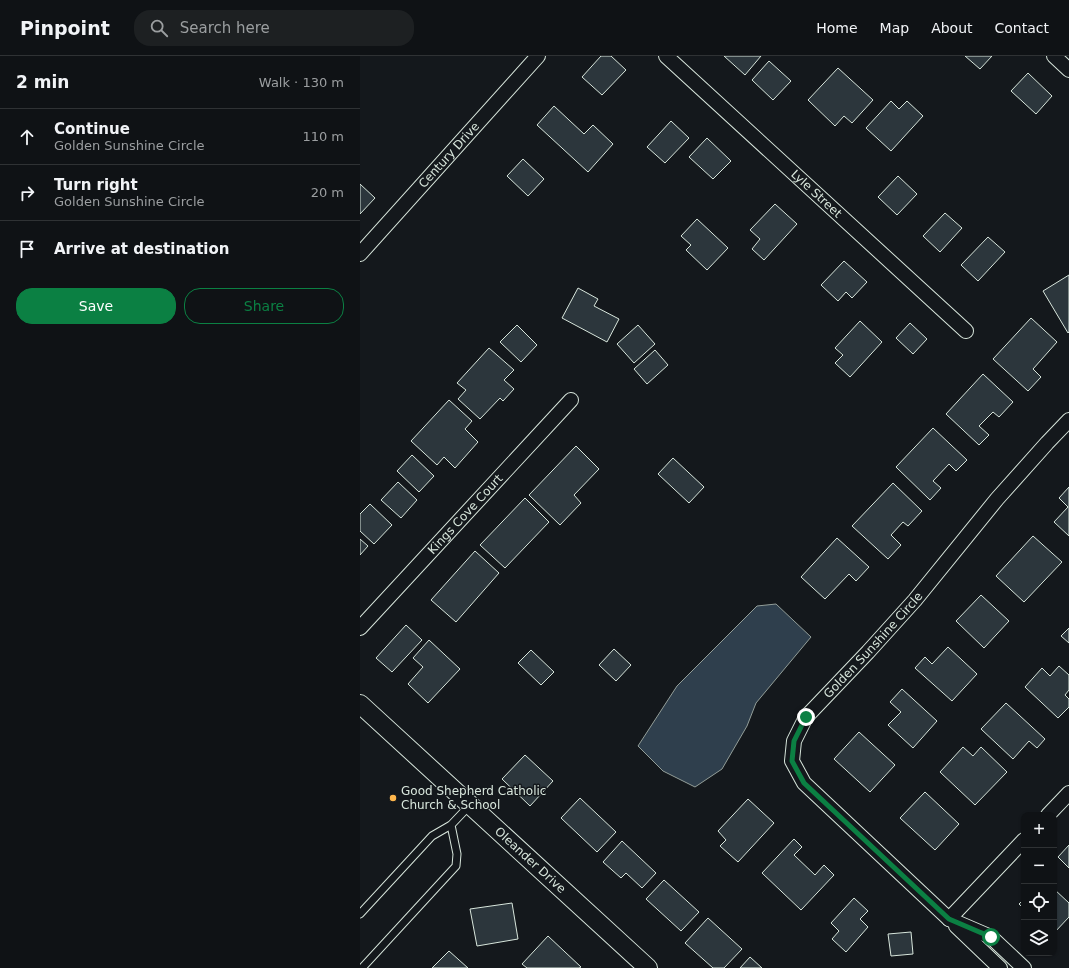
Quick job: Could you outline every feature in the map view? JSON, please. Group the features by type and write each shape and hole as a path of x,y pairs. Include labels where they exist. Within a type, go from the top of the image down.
{"street":[{"name":"Century Drive","path":"360,254 538,56"},
{"name":"Lyle Street","path":"666,56 966,332"},
{"path":"1054,56 1069,70"},
{"name":"Kings Cove Court","path":"360,628 571,400"},
{"name":"Golden Sunshine Circle","path":"1000,968 804,783 792,761 794,741 806,717 868,652 914,600 997,499 1047,442 1069,420"},
{"name":"Oleander Drive","path":"360,704 648,968"},
{"path":"1051,812 1069,793"},
{"path":"949,919 1021,843"},
{"name":"Golden Sunshine Circle","path":"949,919 991,937 1024,968"}],"lane":[{"path":"360,914 432,836 451,825 470,805"},
{"path":"362,968 456,866 457,854 451,825"}],"water":[{"path":"776,604 811,637 756,703 747,726 722,769 695,787 663,771 638,746 677,686 757,606"}],"building":[{"path":"601,56 611,56 626,70 602,95 582,77"},
{"path":"724,56 761,56 745,75"},
{"path":"965,56 992,56 980,69"},
{"path":"769,61 791,81 773,100 752,80"},
{"path":"838,68 873,100 852,123 844,116 835,126 808,100"},
{"path":"1028,73 1052,96 1036,114 1011,91"},
{"path":"891,101 899,109 907,101 923,116 891,151 866,128"},
{"path":"554,106 584,134 593,125 613,144 588,172 537,125"},
{"path":"671,121 689,138 665,163 647,147"},
{"path":"707,138 731,161 713,179 689,157"},
{"path":"523,159 544,179 528,196 507,176"},
{"path":"898,176 917,194 897,215 878,197"},
{"path":"360,184 375,198 360,214"},
{"path":"775,204 797,224 764,260 752,249 760,239 750,230"},
{"path":"945,213 962,228 940,252 923,236"},
{"path":"697,219 728,248 707,270 686,250 691,245 681,236"},
{"path":"988,237 1005,252 978,281 961,265"},
{"path":"844,261 867,282 852,298 846,292 838,301 821,285"},
{"path":"1069,275 1069,332 1068,333 1043,291"},
{"path":"578,288 598,299 594,306 619,319 607,342 562,318"},
{"path":"1031,318 1057,342 1033,369 1041,377 1028,391 993,359"},
{"path":"860,321 882,342 850,377 835,363 843,355 835,348"},
{"path":"910,323 927,339 913,354 896,338"},
{"path":"517,325 537,345 521,362 500,342"},
{"path":"638,325 655,344 634,363 617,344"},
{"path":"489,348 514,370 504,380 514,389 503,401 500,398 480,419 458,399 466,390 457,383"},
{"path":"655,350 668,365 647,384 634,369"},
{"path":"983,374 1013,402 999,417 993,412 979,426 989,435 979,445 946,414"},
{"path":"449,400 472,421 465,429 478,442 455,468 444,457 437,465 411,441"},
{"path":"933,428 967,460 956,471 949,464 933,481 941,488 930,500 896,467"},
{"path":"576,446 599,469 574,495 581,503 560,525 529,495"},
{"path":"412,455 434,476 419,492 397,471"},
{"path":"673,458 704,487 689,503 658,474"},
{"path":"398,482 417,500 401,518 381,500"},
{"path":"893,483 922,511 908,526 903,522 891,535 901,545 888,559 852,526"},
{"path":"1069,487 1069,536 1054,522 1068,507 1059,498"},
{"path":"525,498 549,522 505,568 480,545"},
{"path":"370,504 392,525 374,544 360,531 360,514"},
{"path":"1033,536 1062,562 1024,602 996,576"},
{"path":"837,538 869,567 856,581 849,574 825,599 801,577"},
{"path":"360,539 368,546 360,555"},
{"path":"475,551 499,573 456,622 431,600"},
{"path":"981,595 1009,621 984,648 956,621"},
{"path":"406,625 422,640 392,672 376,658"},
{"path":"1069,628 1069,643 1061,636"},
{"path":"429,640 460,669 428,703 408,684 423,667 413,658"},
{"path":"948,647 977,674 952,701 915,668 925,657 932,664"},
{"path":"614,649 631,665 616,681 599,665"},
{"path":"531,650 554,672 541,685 518,663"},
{"path":"1059,666 1069,675 1069,690 1065,695 1069,699 1069,707 1058,718 1025,687 1042,668 1050,676"},
{"path":"902,689 937,721 913,748 888,725 901,712 890,702"},
{"path":"1006,703 1045,739 1037,748 1029,741 1013,759 981,729"},
{"path":"859,732 895,765 870,792 834,759"},
{"path":"963,747 973,756 981,747 1007,772 975,805 940,772"},
{"path":"525,755 553,781 530,806 502,779"},
{"path":"925,792 959,824 935,850 900,818"},
{"path":"580,798 616,832 597,852 561,818"},
{"path":"748,799 774,823 738,862 720,846 726,840 718,831"},
{"path":"794,839 802,847 794,855 815,875 824,865 834,875 801,910 762,873"},
{"path":"622,841 656,873 642,888 626,873 621,878 603,862"},
{"path":"1069,845 1069,868 1058,857"},
{"path":"664,880 699,912 681,931 646,899"},
{"path":"1057,892 1069,903 1069,917 1057,930"},
{"path":"854,898 868,911 860,919 868,927 846,952 832,939 839,931 831,923"},
{"path":"512,903 518,939 477,946 470,909"},
{"path":"708,918 742,949 724,968 713,968 685,943"},
{"path":"911,932 913,954 891,956 888,934"},
{"path":"548,936 581,967 527,968 522,964"},
{"path":"449,951 468,968 432,968"},
{"path":"750,957 762,968 740,968"}],"place":[{"name":"Good Shepherd Catholic Church & School","path":"393,798"}],"route":[{"path":"806,717 794,741 792,761 804,783 949,919 991,937"}]}
